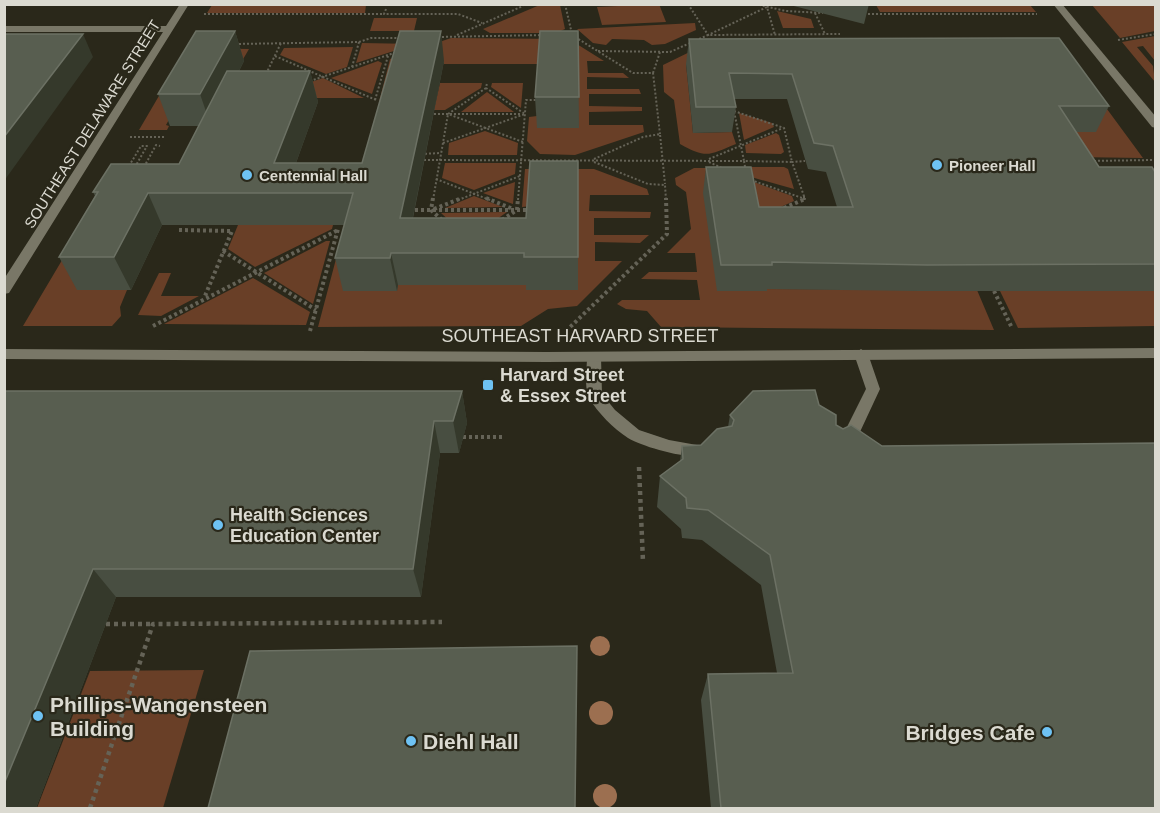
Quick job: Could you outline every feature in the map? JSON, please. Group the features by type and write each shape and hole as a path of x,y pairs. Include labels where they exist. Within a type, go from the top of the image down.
{"street":[{"name":"SOUTHEAST DELAWARE STREET","path":"4,290 185,4"},
{"path":"1057,4 1155,125"},
{"path":"4,29 170,29"},
{"name":"SOUTHEAST HARVARD STREET","path":"4,354 594,357 1155,353"},
{"path":"833,452 849,443 873,389 861,354"},
{"path":"594,357 595,395 610,414 634,434 668,446 718,453"}],"path":[{"path":"565,4 572,35 633,73 653,73"},
{"path":"688,4 708,35"},
{"path":"755,4 826,13"},
{"path":"456,35 523,5"},
{"path":"598,51 670,52 768,7"},
{"path":"768,7 775,34"},
{"path":"384,14 386,9"},
{"path":"815,13 825,34"},
{"path":"201,14 458,14 482,23"},
{"path":"858,14 1043,14"},
{"path":"708,35 840,34"},
{"path":"1117,40 1155,34"},
{"path":"434,38 456,35 549,35"},
{"path":"228,44 359,42 371,38 402,38"},
{"path":"352,67 359,42"},
{"path":"265,77 281,43"},
{"path":"301,84 406,49"},
{"path":"565,333 667,234 663,161 653,73 660,52"},
{"path":"275,56 375,101 388,55"},
{"path":"431,210 448,114 486,88 487,83"},
{"path":"486,88 525,114"},
{"path":"497,224 517,210 526,100 538,100"},
{"path":"732,102 750,189"},
{"path":"734,111 784,128"},
{"path":"434,114 525,114"},
{"path":"448,114 523,142"},
{"path":"443,143 525,114"},
{"path":"706,161 784,128"},
{"path":"784,128 792,162 805,199"},
{"path":"590,160 643,136 660,134"},
{"path":"128,137 165,137"},
{"path":"140,174 156,145 160,146"},
{"path":"124,174 141,146 147,146 131,174"},
{"path":"411,153 441,153"},
{"path":"414,160 806,161"},
{"path":"590,160 648,184 665,185"},
{"path":"1082,161 1152,160"},
{"path":"706,161 727,170"},
{"path":"737,174 805,199"},
{"path":"431,210 520,176"},
{"path":"436,179 517,210"},
{"path":"776,211 805,199"},
{"path":"415,210 530,210"},
{"path":"431,210 446,223"},
{"path":"153,326 338,228 310,332"},
{"path":"179,230 232,231 205,297"},
{"path":"223,252 316,310"},
{"path":"994,291 1015,334"},
{"path":"463,437 504,437"},
{"path":"639,467 644,562"},
{"path":"106,624 442,622"},
{"path":"90,808 153,624"}],"shaded area":[{"path":"542,4 560,5 565,29 556,33 490,33 483,29"},
{"path":"659,4 666,22 602,25 597,7"},
{"path":"212,5 366,5 365,13 207,13"},
{"path":"876,5 1030,5 1036,12 880,12"},
{"path":"1092,5 1155,5 1155,31 1120,38"},
{"path":"777,11 811,19 814,28 783,28"},
{"path":"374,18 417,18 414,31 370,31"},
{"path":"695,23 696,30 665,44 652,45 644,40 612,39 606,45 593,43 577,29"},
{"path":"1155,36 1155,61 1143,46 1137,47 1153,66 1155,82 1122,42"},
{"path":"451,38 572,41 604,61 587,61 588,73 623,73 629,78 587,77 587,89 639,89 641,94 589,94 589,106 642,107 642,111 589,112 589,125 643,125 644,132 575,155 540,154 527,141 529,117 537,116 540,64 444,64 444,62 395,102 379,102 390,59"},
{"path":"724,39 733,39 737,55 758,55 755,39 764,39 768,55 790,55 785,39 790,39 797,62 686,64 693,133 732,132 736,144 714,153 696,152 680,144 674,100 664,92 663,65 704,45 706,55 727,55"},
{"path":"1057,41 1143,158 1072,157 1056,132 1095,131"},
{"path":"362,43 416,44 356,63"},
{"path":"353,47 347,67 326,74 280,55 284,48"},
{"path":"187,48 249,49 242,61 178,103 166,125 169,126 167,130 139,130"},
{"path":"378,61 382,63 372,94 331,78"},
{"path":"323,78 364,98 280,98 282,92"},
{"path":"440,83 482,83 481,88 445,110 434,110"},
{"path":"492,83 523,83 521,108 491,87"},
{"path":"487,92 514,112 461,112"},
{"path":"739,113 772,123 774,127 744,140"},
{"path":"485,131 518,143 517,155 448,155 449,143"},
{"path":"776,133 779,135 784,152 781,154 746,153 745,145"},
{"path":"445,163 516,163 515,174 474,190 442,178"},
{"path":"750,167 788,169 794,189 751,177"},
{"path":"694,168 712,168 766,289 977,290 994,330 661,327 647,311 626,309 617,304 622,300 700,300 697,280 641,279 649,272 697,272 695,253 667,253 691,229 686,192 676,185 675,178"},
{"path":"525,169 594,169 647,189 649,195 590,195 589,211 651,212 650,218 594,218 594,235 649,235 640,243 595,242 595,261 622,261 577,306 548,309 521,326 318,327 345,225 396,291 398,285 526,285 527,290 577,290 531,206 522,207"},
{"path":"515,182 513,204 483,193"},
{"path":"754,182 792,196 794,201 763,215 759,213"},
{"path":"103,191 78,289 127,290 120,307 121,316 112,326 23,326"},
{"path":"474,196 503,207 445,208"},
{"path":"507,212 469,239 441,213"},
{"path":"238,225 333,225 332,229 255,267 228,249"},
{"path":"330,241 313,304 264,273"},
{"path":"159,273 171,273 161,296 199,296 161,316 138,315"},
{"path":"253,278 310,312 306,325 164,324"},
{"path":"1000,291 1155,291 1155,326 1018,328"},
{"path":"204,670 163,808 37,808 90,671"}],"building":[{"path":"196,31 235,31 200,94 158,94"},
{"path":"400,31 441,31 400,218 526,218 530,161 578,161 578,257 524,257 524,253 391,253 390,258 335,258 353,193 148,193 114,257 59,257 98,192 93,192 111,164 179,164 227,71 310,71 274,163 362,163"},
{"path":"540,31 578,31 579,97 535,97"},
{"path":"4,34 83,34 4,137"},
{"name":"Pioneer Hall","path":"1059,38 1109,106 1059,106 1099,167 1152,167 1155,172 1155,264 927,265 772,262 772,265 721,265 706,167 751,167 759,207 853,207 833,146 814,143 792,74 729,73 736,107 696,107 689,39"},
{"path":"815,390 819,405 836,415 836,425 843,429 851,425 882,446 1155,443 1155,808 721,808 708,674 793,673 770,555 708,510 687,508 686,498 660,476 683,459 682,446 701,445 717,429 732,426 734,420 730,415 753,391"},
{"name":"Health Sciences Education Center","path":"4,391 462,391 453,421 434,421 413,569 93,569 4,784"},
{"name":"Diehl Hall","path":"577,646 575,808 208,808 250,651"}],"place":[{"name":"Pioneer Hall","path":"937,165"},
{"name":"Centennial Hall","path":"247,175"},
{"name":"Harvard Street & Essex Street","path":"488,385"},
{"name":"Health Sciences Education Center","path":"218,525"},
{"name":"Phillips-Wangensteen Building","path":"38,716"},
{"name":"Bridges Cafe","path":"1047,732"},
{"name":"Diehl Hall","path":"411,741"}]}
